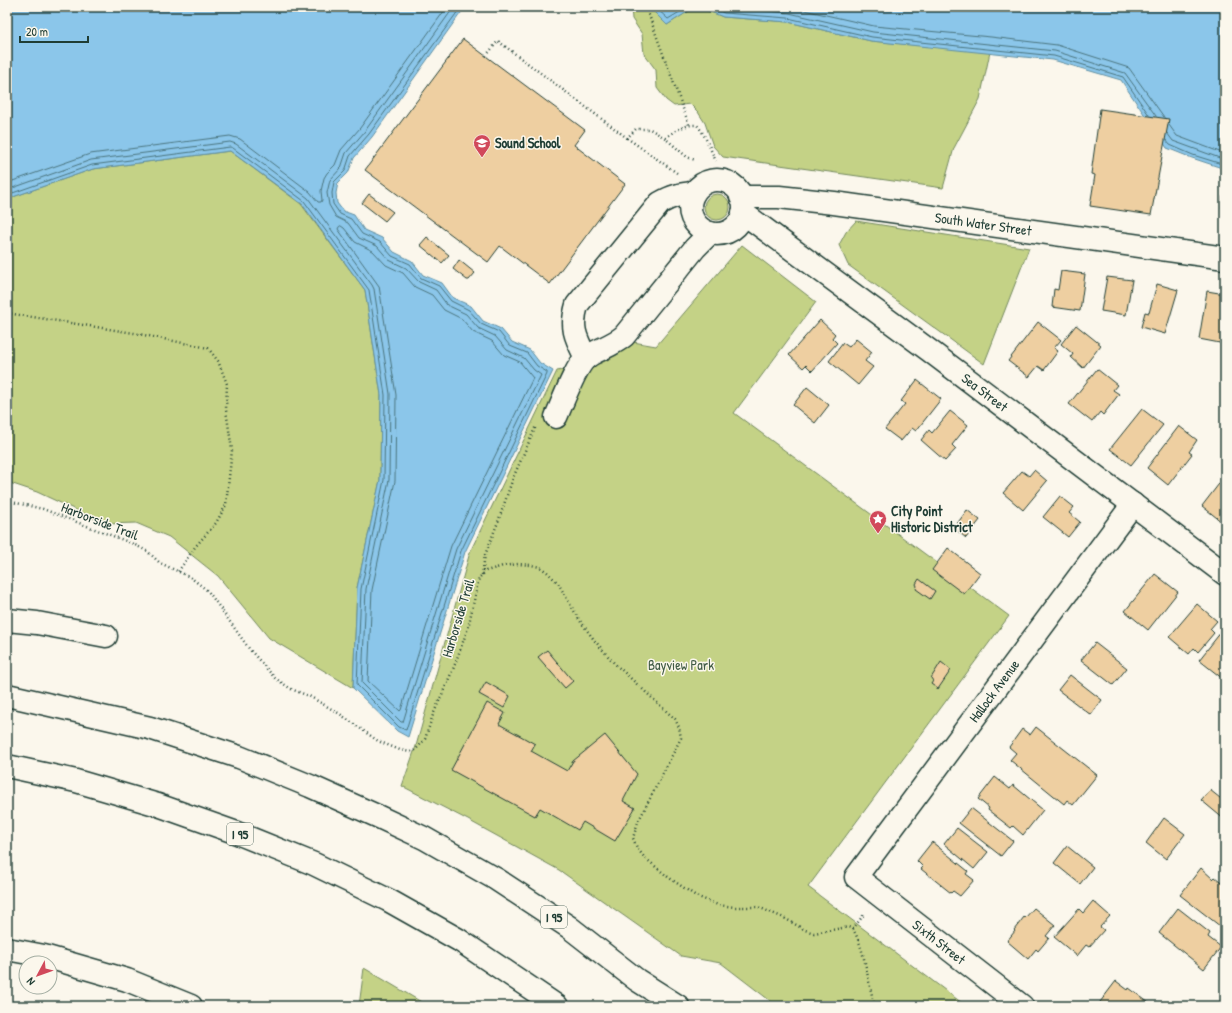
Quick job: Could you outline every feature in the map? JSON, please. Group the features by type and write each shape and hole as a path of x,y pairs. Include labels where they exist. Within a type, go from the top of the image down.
{"main road":[{"path":"722,181 733,186 742,205 738,224 729,231 720,234 710,233 700,228 691,214 690,203 696,190 703,184 722,181"},
{"path":"586,358 578,343 573,328 573,317 577,306 660,203 671,197 696,190"},
{"name":"South Water Street","path":"742,205 779,197 834,203 1225,258"},
{"name":"Sea Street","path":"742,205 930,351 1225,574"},
{"path":"546,420 586,358 618,342 624,336 695,248 710,233"},
{"name":"Hallock Avenue","path":"856,877 1133,504"},
{"path":"7,620 37,623 106,636"},
{"name":"I 95","path":"7,695 150,728 239,756 310,786 424,838 496,879 570,927 637,980 678,1006"},
{"name":"I 95","path":"7,766 76,781 158,805 237,833 314,864 388,900 459,940 557,1006"},
{"name":"Sixth Street","path":"856,877 1022,1006"},
{"path":"7,949 44,956 127,980 191,1006"}],"path":[{"path":"646,7 689,125"},
{"path":"486,56 498,41 696,190"},
{"path":"665,138 677,129 689,125 697,125 703,132 716,161"},
{"path":"627,138 636,129 650,129 665,138 687,157 695,160"},
{"path":"7,313 127,332 208,348 218,361 227,384 226,410 232,450 226,505 216,523 195,547 178,572"},
{"path":"482,575 484,555 514,478 546,420"},
{"name":"Harborside Trail","path":"7,502 43,509 131,543 146,550 160,563 190,577 208,591 250,650 275,678 291,689 309,696 340,714 378,741 400,750 410,752 419,746 425,739 433,715 454,667 468,628 479,578 486,571 503,566 518,564 540,567 558,583 578,618 614,663 675,719 679,727 680,738 638,822 633,838 637,848 656,868 690,892 718,905 758,907 814,933 848,927 853,929 862,950 875,1006"}],"green space":[{"path":"631,7 649,7 667,25 695,7 699,7 723,17 788,22 871,41 990,52 980,99 954,148 943,188 723,157 713,146 705,123 698,112 690,104 674,106 666,100 657,88 656,70 644,54 642,34 632,19"},
{"path":"230,151 301,204 365,290 381,395 380,480 357,588 353,688 269,638 218,576 169,537 136,523 106,524 37,492 7,482 7,199 93,169"},
{"path":"717,194 726,198 730,207 726,216 717,220 708,216 704,207 708,198"},
{"path":"856,221 1029,248 984,364 848,265 839,245 846,232"},
{"name":"Bayview Park","path":"742,245 816,302 734,413 1009,616 808,887 966,1006 777,1006 721,963 681,956 559,870 402,786 416,746 470,552 557,371 601,363 617,355 633,342 656,346"},
{"path":"364,968 428,1006 359,1006"}],"water":[{"path":"7,7 465,7 372,137 354,158 348,173 338,183 336,193 337,203 343,211 354,215 364,230 382,238 394,252 412,261 423,275 442,283 453,298 471,306 483,321 501,329 512,342 530,350 540,363 553,371 465,552 408,737 397,731 353,688 357,588 380,480 381,395 365,290 302,204 230,151 93,169 7,199"},
{"path":"649,7 695,7 667,25"},
{"path":"699,7 1225,7 1225,169 1167,148 1121,80 1053,60 871,41 788,22 723,17"}],"building":[{"name":"Sound School","path":"463,39 585,130 574,145 625,184 550,284 500,246 488,262 365,170"},
{"path":"1100,109 1169,119 1151,215 1090,206 1095,175 1091,174"},
{"path":"369,194 393,212 385,221 362,203"},
{"path":"1223,195 1225,195 1225,209 1222,208"},
{"path":"427,237 449,255 442,263 420,245"},
{"path":"459,260 475,273 469,280 453,269"},
{"path":"1061,271 1085,274 1080,311 1052,307 1054,289 1058,290"},
{"path":"1107,277 1132,280 1126,315 1101,311"},
{"path":"1157,284 1178,290 1165,334 1141,327 1145,312 1149,313"},
{"path":"1207,291 1225,294 1225,344 1199,339"},
{"path":"820,320 835,334 832,338 837,343 812,371 806,365 803,368 789,355"},
{"path":"1038,322 1061,340 1054,348 1058,351 1044,370 1038,366 1029,377 1008,361"},
{"path":"1076,325 1101,345 1083,368 1071,357 1073,354 1061,344"},
{"path":"856,339 872,352 865,361 873,367 858,385 829,361 843,343 849,347"},
{"path":"1097,369 1117,385 1113,390 1119,394 1103,415 1100,412 1092,422 1069,404"},
{"path":"917,380 941,399 916,431 912,428 901,441 885,429 905,404 901,401"},
{"path":"807,387 829,405 815,423 793,405"},
{"path":"1142,409 1163,425 1131,465 1110,449"},
{"path":"950,411 968,425 952,445 956,449 945,461 921,440 929,430 932,433"},
{"path":"1179,426 1197,440 1189,452 1192,454 1168,485 1147,468"},
{"path":"1034,470 1047,481 1023,510 1003,493 1022,471 1029,476"},
{"path":"1225,476 1225,518 1222,522 1202,506"},
{"path":"1060,496 1074,507 1069,513 1080,522 1068,537 1043,517"},
{"path":"967,510 980,520 966,538 954,528"},
{"path":"948,548 980,573 964,594 932,570"},
{"path":"1155,574 1178,592 1148,630 1125,611"},
{"path":"919,579 935,591 930,599 916,589 916,584"},
{"path":"1197,604 1217,621 1210,629 1214,633 1198,652 1194,648 1189,654 1169,637"},
{"path":"1225,627 1225,676 1223,679 1199,660"},
{"path":"1095,643 1127,668 1113,685 1081,660"},
{"path":"547,650 573,681 565,688 538,657"},
{"path":"941,662 951,670 938,689 931,684 933,681 931,678"},
{"path":"1070,675 1102,700 1091,715 1058,690"},
{"path":"486,682 510,696 504,708 479,694"},
{"path":"487,703 505,713 499,724 535,744 531,751 567,771 573,761 605,735 637,774 623,801 635,808 615,841 583,822 578,830 540,808 535,816 451,770"},
{"path":"1036,727 1097,775 1073,805 1067,800 1064,804 1010,760 1016,753 1009,747 1022,729 1030,735"},
{"path":"995,777 1010,789 1013,785 1043,810 1023,835 1013,826 1011,828 988,810 989,808 978,799"},
{"path":"1210,790 1225,802 1225,820 1201,800"},
{"path":"971,808 1013,841 1001,856 959,823"},
{"path":"1164,818 1185,834 1166,859 1146,843"},
{"path":"957,828 988,852 974,869 944,844"},
{"path":"932,842 968,871 966,874 974,880 960,896 953,891 951,893 921,869 923,867 917,861"},
{"path":"1067,846 1093,867 1080,884 1054,863"},
{"path":"1201,868 1213,879 1215,877 1225,885 1225,930 1180,895"},
{"path":"1093,901 1110,916 1100,927 1104,930 1089,947 1086,945 1077,956 1054,937 1079,909 1083,913"},
{"path":"1034,908 1055,925 1046,936 1049,938 1038,951 1036,949 1028,959 1007,941 1024,917 1025,918"},
{"path":"1178,908 1210,933 1208,937 1221,947 1204,969 1159,933"},
{"path":"1116,981 1128,990 1129,988 1149,1003 1149,1006 1097,1006"}],"place":[{"name":"Sound School","path":"482,158"},
{"name":"City Point Historic District","path":"878,534"}]}
